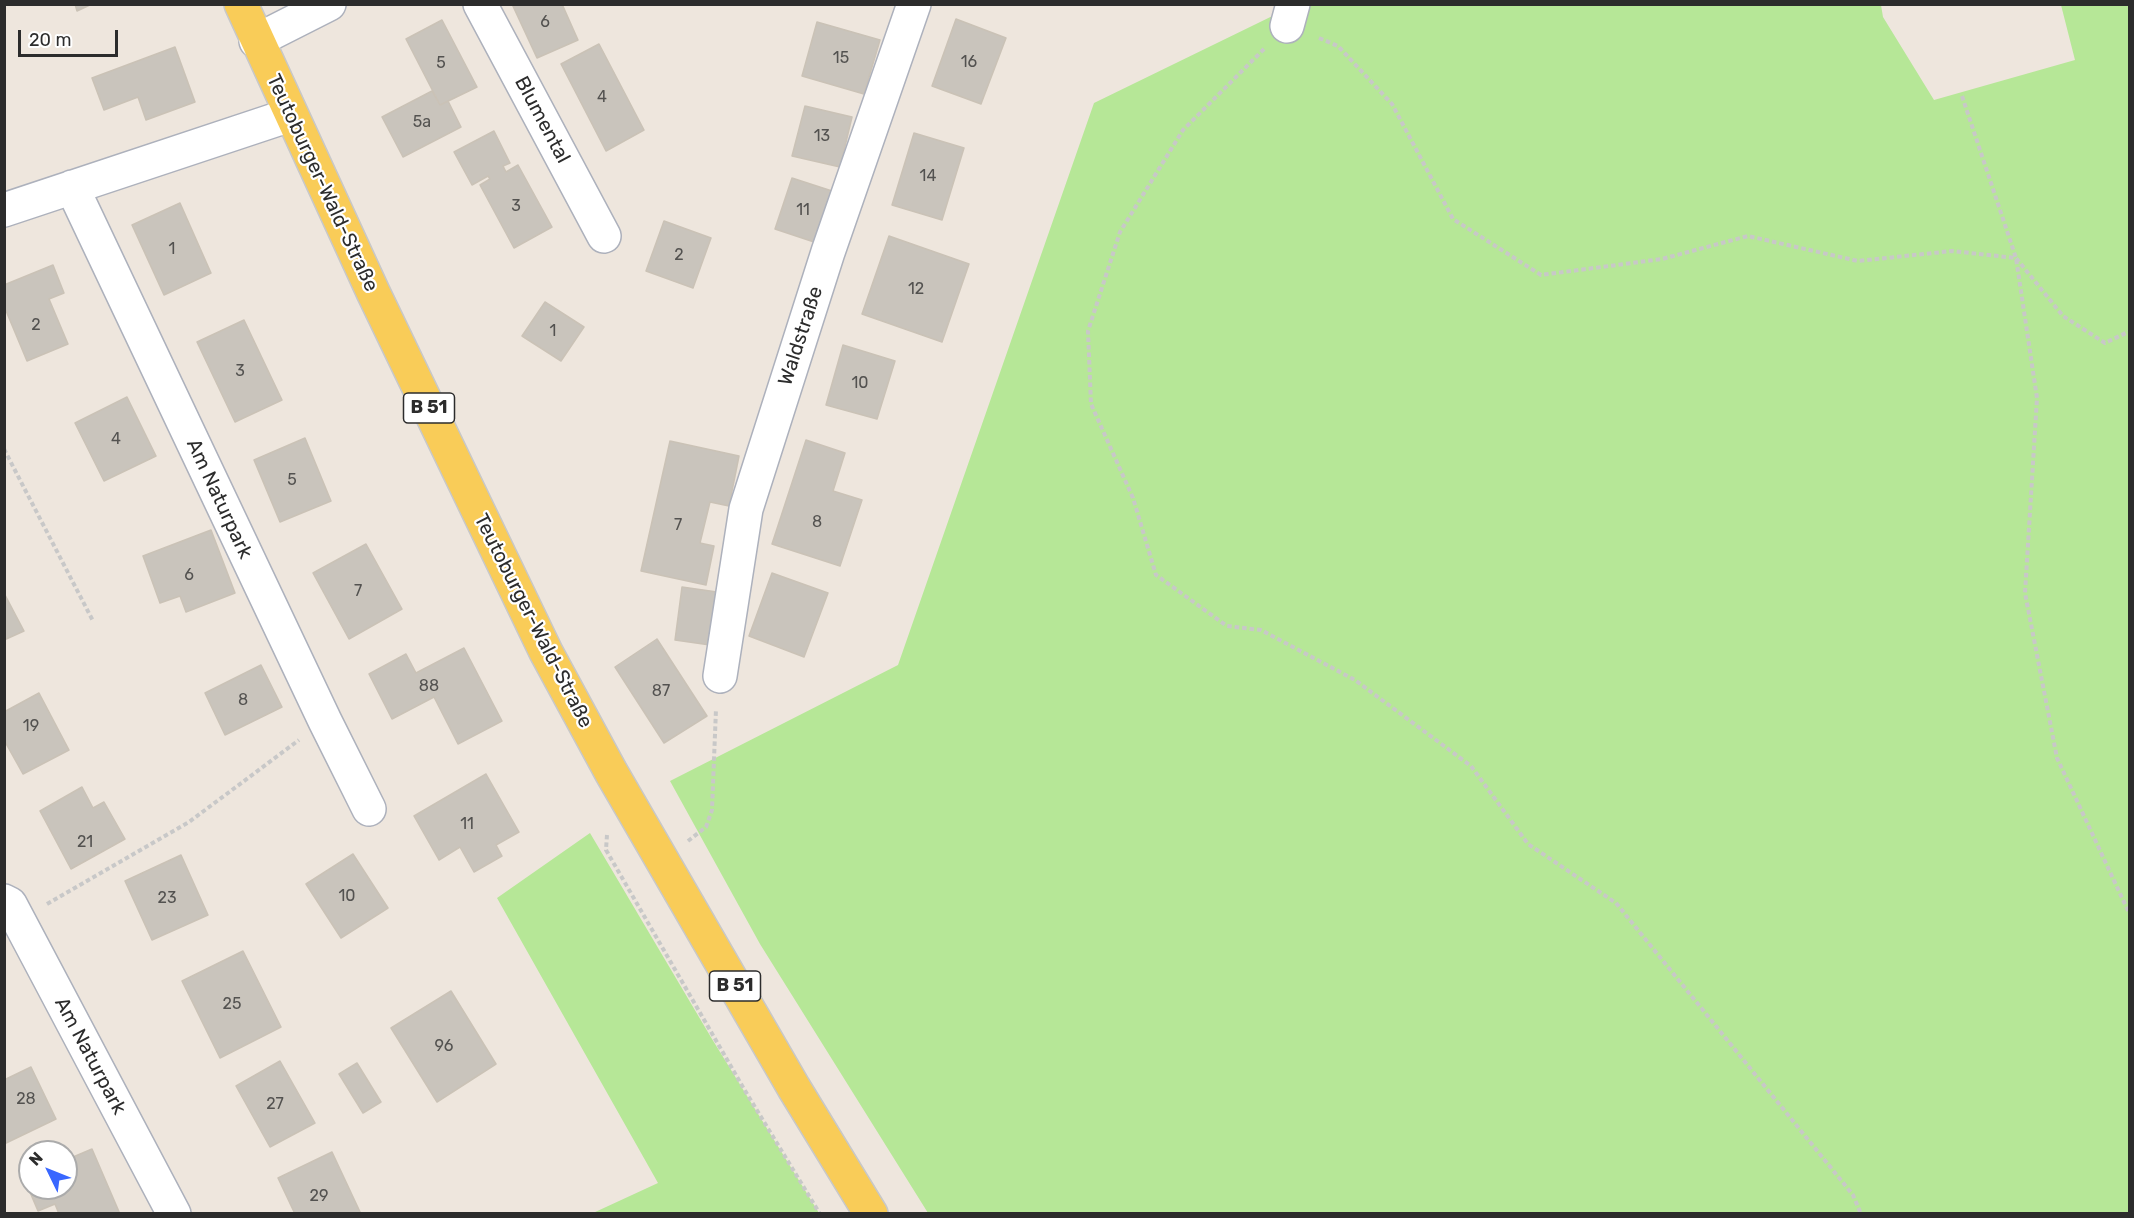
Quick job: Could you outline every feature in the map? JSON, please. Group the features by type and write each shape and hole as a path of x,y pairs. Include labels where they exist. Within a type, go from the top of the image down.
{"main road":[{"name":"Teutoburger-Wald-Straße","path":"241,4 373,292 546,652 660,857 794,1088 871,1214"}],"street":[{"path":"256,40 329,4"},
{"name":"Blumental","path":"480,4 604,236"},
{"name":"Waldstraße","path":"720,675 746,509 828,252 914,4"},
{"path":"4,210 290,115"},
{"name":"Am Naturpark","path":"72,187 324,721 369,809"},
{"name":"Am Naturpark","path":"11,910 174,1214"}],"path":[{"path":"1862,1214 1853,1195 1616,903 1528,844 1471,766 1355,680 1261,630 1227,626 1156,575 1133,498 1091,404 1088,331 1120,232 1183,130 1290,15 1338,46 1392,104 1453,219 1541,275 1662,259 1748,236 1858,261 1952,251 2016,258 2062,316 2105,344 2130,331"},
{"path":"1962,96 2016,258 2037,398 2025,593 2057,759 2130,915"},
{"path":"4,449 93,621"},
{"path":"660,857 695,837 706,827 712,810 720,675"},
{"path":"11,910 189,822 324,721"},
{"path":"608,828 606,850 744,1089 820,1214"}],"green space":[{"path":"1295,5 1881,5 1883,17 1934,100 2075,60 2061,5 2129,5 2129,1213 928,1213 760,944 670,781 898,665 1094,103"},
{"path":"590,833 712,1039 819,1213 593,1213 658,1183 497,898"}],"building":[{"path":"75,4 92,4 77,11"},
{"path":"512,4 562,4 578,40 537,58"},
{"path":"956,19 1006,38 981,104 932,86"},
{"path":"442,20 477,87 440,105 406,39"},
{"path":"817,22 880,40 864,94 802,76"},
{"path":"599,44 644,130 606,151 561,64"},
{"path":"175,47 195,102 146,120 138,97 104,110 92,78"},
{"path":"432,91 440,105 448,101 461,127 403,157 382,117"},
{"path":"805,106 852,117 840,167 792,156"},
{"path":"494,131 510,163 503,166 506,172 518,165 552,227 514,248 480,185 490,179 488,176 472,185 454,152"},
{"path":"914,133 964,148 942,220 892,205"},
{"path":"792,178 832,191 814,242 775,229"},
{"path":"180,203 211,273 164,295 132,225"},
{"path":"664,221 711,238 693,288 646,271"},
{"path":"889,236 969,264 942,342 862,314"},
{"path":"53,265 64,293 49,299 68,344 27,361 4,306 4,285"},
{"path":"545,302 584,327 561,361 522,336"},
{"path":"244,320 282,400 235,422 197,342"},
{"path":"843,345 895,361 877,419 826,405"},
{"path":"127,397 156,456 104,481 75,423"},
{"path":"305,438 331,501 280,522 254,460"},
{"path":"806,440 845,453 833,491 862,500 840,566 772,544"},
{"path":"670,441 739,456 729,506 710,502 700,543 714,546 706,585 641,571"},
{"path":"211,530 235,593 186,612 180,596 160,603 143,556"},
{"path":"366,544 402,609 349,639 313,573"},
{"path":"772,573 828,593 804,657 749,636"},
{"path":"682,587 717,592 710,645 675,640"},
{"path":"4,593 24,631 4,640"},
{"path":"657,639 707,716 664,743 615,667"},
{"path":"464,648 502,721 458,744 434,697 392,719 369,674 406,654 416,673"},
{"path":"261,665 282,707 225,735 205,693"},
{"path":"39,693 69,750 23,774 4,740 4,712"},
{"path":"486,774 519,832 496,845 502,856 474,872 460,847 439,860 414,816"},
{"path":"82,787 93,808 104,802 125,839 71,869 40,811"},
{"path":"353,854 388,908 341,938 306,884"},
{"path":"181,855 208,915 152,940 125,881"},
{"path":"243,951 281,1027 220,1058 182,981"},
{"path":"451,991 496,1064 437,1102 391,1028"},
{"path":"280,1061 315,1123 270,1147 236,1086"},
{"path":"357,1063 381,1102 363,1113 339,1074"},
{"path":"31,1067 56,1119 4,1144 4,1080"},
{"path":"92,1149 120,1214 59,1214 55,1204 38,1211 33,1200 78,1200 78,1155"},
{"path":"332,1152 361,1214 295,1214 278,1178"}]}
